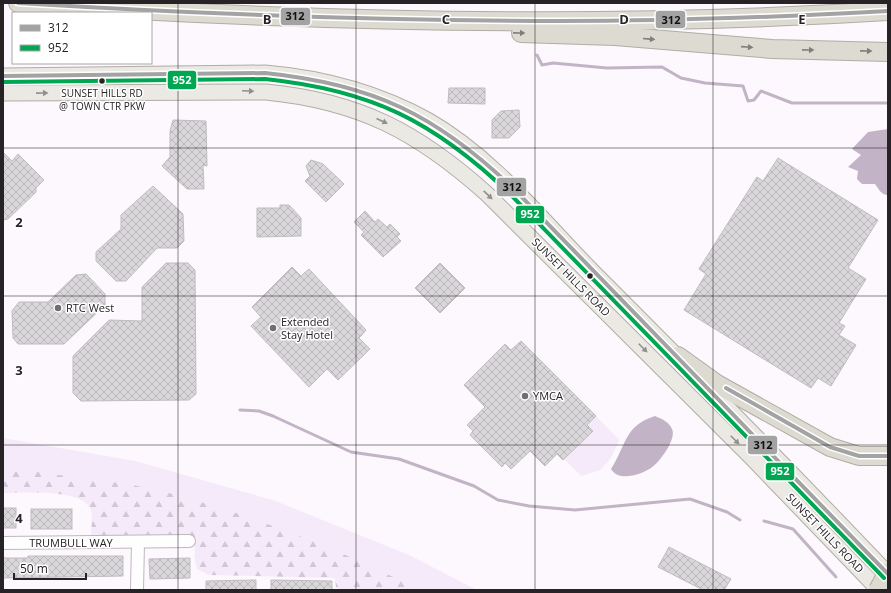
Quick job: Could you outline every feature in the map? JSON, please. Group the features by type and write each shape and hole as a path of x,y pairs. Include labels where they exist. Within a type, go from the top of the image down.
{"highway":[{"path":"18,3 211,13 398,20 614,21 764,17 888,11"},
{"path":"398,20 474,33 594,35 772,49 888,52"},
{"path":"678,356 717,384 830,447 859,456 888,456"},
{"path":"878,590 888,573"}],"main road":[{"name":"SUNSET HILLS ROAD","path":"3,76 265,74 303,77 356,88 390,101 446,132 490,167 678,356 888,573"},
{"name":"SUNSET HILLS ROAD","path":"3,93 266,92 300,96 346,107 401,130 446,158 487,194 750,456 878,590"}],"street":[{"name":"TRUMBULL WAY","path":"3,543 189,541"},
{"path":"137,590 138,542"}],"green space":[{"path":"596,416 619,440 611,458 600,470 581,476 564,459 592,431 587,425"},
{"path":"3,438 135,461 273,500 409,555 477,590 377,590 97,498 3,483"},
{"path":"3,470 23,473 38,472 128,484 191,499 225,509 292,533 357,560 420,590 348,590 336,588 335,578 209,575 197,569 195,561 194,538 186,536 91,535 92,513 86,503 77,498 51,493 3,493"}],"shaded area":[{"path":"888,129 888,195 886,195 879,190 875,184 862,184 857,179 858,171 848,167 861,155 852,149 868,132"},
{"path":"655,416 669,424 673,433 670,444 662,456 651,468 636,475 624,476 615,473 611,469 627,437 637,425"}],"building":[{"path":"449,88 485,88 485,104 448,103"},
{"path":"519,110 520,127 509,138 492,138 492,120 501,111"},
{"path":"173,120 206,121 207,166 203,165 204,189 187,189 162,166 170,157 170,131"},
{"path":"3,152 12,161 18,154 44,180 36,188 36,192 8,219 3,220"},
{"path":"778,158 878,220 848,268 866,279 839,323 845,326 839,335 856,345 831,386 818,378 811,388 684,310 706,274 699,269 757,177 763,181"},
{"path":"311,160 323,164 344,184 326,202 305,181 310,176 306,166"},
{"name":"RTC West","path":"153,186 183,214 184,241 177,248 157,248 126,281 116,281 96,261 96,252 121,229 121,215"},
{"path":"280,205 289,205 301,218 301,236 257,237 257,208 280,208"},
{"path":"365,211 375,222 378,219 387,227 390,224 400,234 397,237 401,241 383,257 361,235 364,232 354,222"},
{"path":"166,263 188,263 195,270 196,394 189,400 81,401 73,393 73,356 109,320 142,321 142,287"},
{"path":"440,263 465,288 440,313 415,288"},
{"name":"Extended Stay Hotel","path":"292,267 301,276 309,269 366,330 359,338 370,349 338,380 327,369 309,387 251,326 261,317 252,307"},
{"name":"RTC West","path":"86,274 105,294 105,305 64,344 18,344 13,338 12,311 19,302 48,302 76,275"},
{"name":"YMCA","path":"521,341 596,416 587,425 593,431 563,460 557,454 545,466 530,451 511,469 505,463 502,467 470,435 473,431 467,425 485,407 464,385 505,344 511,350"},
{"path":"3,508 16,508 16,528 3,528"},
{"path":"31,509 72,509 72,529 31,529"},
{"path":"669,547 731,579 724,590 703,590 658,567"},
{"path":"28,556 123,556 123,576 3,578 3,558 28,558"},
{"path":"190,558 190,578 150,579 149,559"},
{"path":"256,580 256,590 206,590 206,581"},
{"path":"271,580 332,581 332,590 271,590"}],"waterway":[{"path":"537,55 542,65 553,63 607,68 662,67 681,78 705,83 743,86 748,101 754,100 761,91 792,103 888,103"},
{"path":"240,410 259,411 273,416 351,452 399,459 474,486 498,500 529,506 575,510 690,499 727,512 740,520"},
{"path":"764,521 793,529 836,577"}],"transit line":[{"name":"312","path":"18,3 289,16 492,21 601,21 765,17 888,11"},
{"name":"312","path":"3,76 265,73 304,78 339,85 371,95 430,123 458,142 486,164 515,190 888,574"},
{"name":"952","path":"3,82 265,79 303,84 337,91 369,101 399,113 455,147 483,169 511,195 884,578"},
{"name":"312","path":"726,388 830,447 859,456 888,456"}],"place":[{"name":"SUNSET HILLS RD @ TOWN CTR PKW","path":"102,81"},
{"name":"RTC West","path":"58,308"},
{"name":"Extended Stay Hotel","path":"273,328"},
{"name":"YMCA","path":"525,396"}]}
